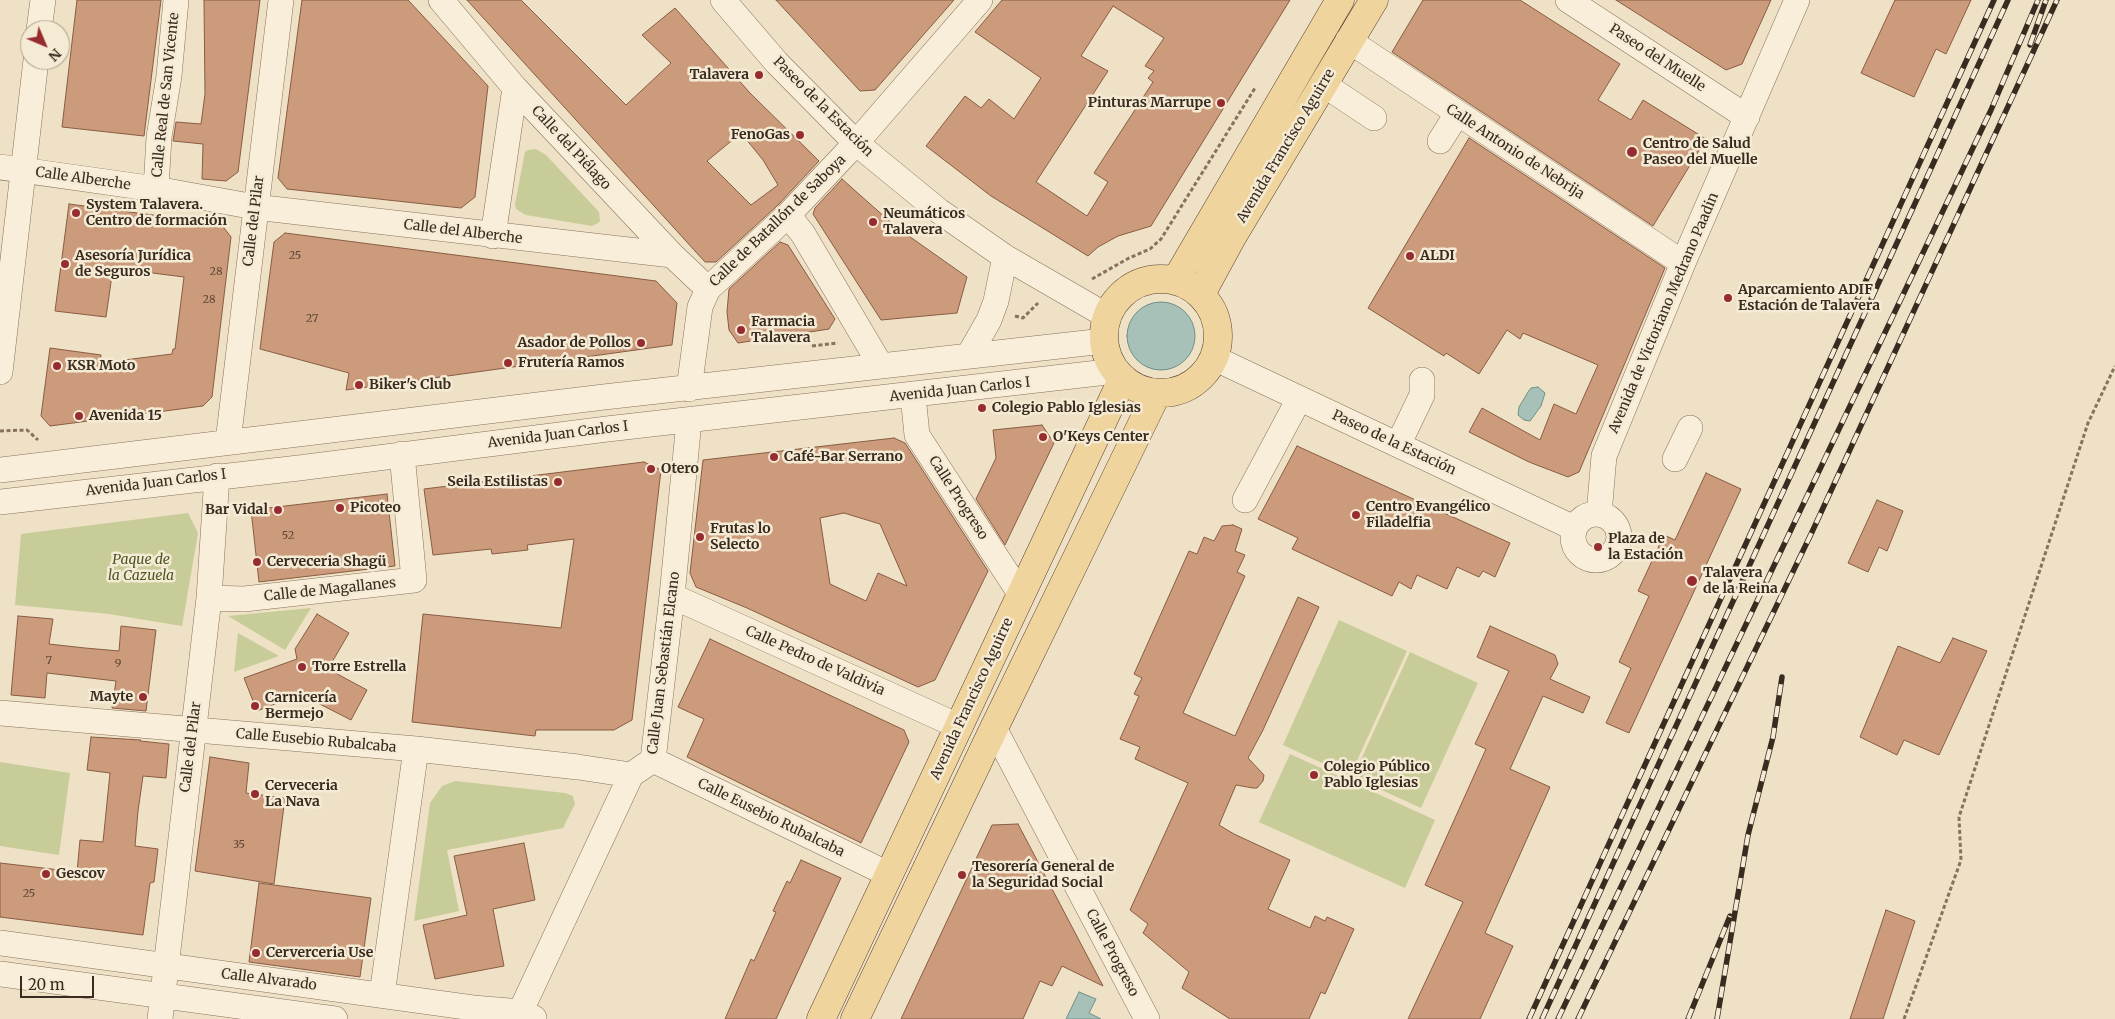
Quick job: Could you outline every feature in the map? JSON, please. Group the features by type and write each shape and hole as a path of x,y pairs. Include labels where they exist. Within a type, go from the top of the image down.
{"main road":[{"name":"Avenida Francisco Aguirre","path":"1176,280 1340,0"},
{"name":"Avenida Francisco Aguirre","path":"1201,294 1232,237 1348,40 1374,0"},
{"path":"1157,278 1176,280 1191,286 1201,294 1212,310 1217,324 1218,343 1214,358 1205,373 1191,384 1175,391 1157,393 1141,389 1120,375 1108,357 1106,329 1120,297 1134,285 1157,278"},
{"name":"Avenida Francisco Aguirre","path":"821,1019 1021,595 1120,375"},
{"path":"856,1019 994,728 1157,393"}],"street":[{"path":"40,20 43,0"},
{"name":"Calle Real de San Vicente","path":"156,189 176,0"},
{"name":"Calle del Pilar","path":"228,442 281,0"},
{"name":"Calle del Piélago","path":"441,0 515,88 672,256 708,289"},
{"name":"Paseo de la Estación","path":"723,0 777,63 856,143 939,211 1106,329"},
{"name":"Paseo del Muelle","path":"1568,0 1747,117"},
{"name":"Avenida de Victoriano Medrano Paadin","path":"1599,514 1604,456 1684,263 1797,0"},
{"name":"Calle de Batallón de Saboya","path":"689,389 700,307 708,289 788,215 856,143 975,2"},
{"name":"Calle Antonio de Nebrija","path":"1348,40 1684,263"},
{"path":"0,372 11,168 34,70"},
{"path":"1323,84 1374,118"},
{"path":"493,236 515,88"},
{"path":"1440,141 1457,114"},
{"name":"Calle Alberche","path":"11,168 156,189 255,207"},
{"name":"Calle del Alberche","path":"255,207 672,256"},
{"path":"788,215 804,234 881,366"},
{"path":"969,355 989,320 996,301 1005,257"},
{"path":"0,470 969,355 1106,329"},
{"name":"Paseo de la Estación","path":"1214,358 1574,528"},
{"name":"Avenida Juan Carlos I","path":"0,502 913,394 1120,375"},
{"path":"1398,445 1422,395 1422,380"},
{"name":"Calle Progreso","path":"913,394 917,435 1021,595"},
{"path":"1245,500 1299,399"},
{"name":"Calle Juan Sebastián Elcano","path":"631,775 653,760 672,596 688,420"},
{"path":"1675,459 1690,428"},
{"name":"Calle de Magallanes","path":"209,598 244,599 414,580 402,454"},
{"name":"Calle del Pilar","path":"162,1008 192,730 209,598 217,476"},
{"path":"1599,514 1612,520 1619,534 1616,549 1604,559 1588,559 1576,550 1573,543 1574,528 1584,517 1599,514"},
{"name":"Calle Pedro de Valdivia","path":"672,596 958,726"},
{"name":"Calle Eusebio Rubalcaba","path":"0,713 416,749 578,767 631,775"},
{"name":"Calle Progreso","path":"994,728 1147,1019"},
{"path":"382,995 416,749"},
{"name":"Calle Eusebio Rubalcaba","path":"653,760 890,875"},
{"path":"525,1017 631,775"},
{"name":"Calle Alvarado","path":"0,943 382,995 525,1017"},
{"path":"0,974 162,1008 335,1019"}],"path":[{"path":"1086,280 1093,280 1129,258 1150,250 1161,239 1258,83"},
{"path":"1010,315 1023,318 1035,304 1042,302"},
{"path":"1904,1019 1961,860 1958,817 2088,423 2115,366"},
{"path":"0,431 27,430"}],"green space":[{"path":"536,149 546,155 599,212 600,221 598,223 592,226 526,215 516,209 515,204 525,152"},
{"name":"Paque de la Cazuela","path":"188,513 198,533 182,626 109,614 15,605 21,534"},
{"path":"311,608 285,650 228,616"},
{"path":"1339,620 1407,651 1350,776 1283,745"},
{"path":"238,633 279,656 234,672"},
{"path":"1410,652 1478,683 1421,808 1353,777"},
{"path":"1290,754 1435,820 1405,888 1259,822"},
{"path":"0,762 70,773 59,855 0,846"},
{"path":"455,781 565,793 573,796 575,804 563,828 447,850 459,911 414,921 430,803 442,786"}],"water":[{"path":"1161,302 1174,305 1185,312 1192,323 1195,336 1192,349 1185,360 1174,367 1161,370 1148,367 1137,360 1130,349 1127,336 1130,323 1137,312 1148,305"},
{"path":"1538,387 1545,393 1541,406 1530,421 1524,420 1518,415 1519,407 1531,388"},
{"path":"1079,992 1096,999 1089,1013 1101,1019 1066,1019"}],"building":[{"path":"77,0 161,0 144,136 62,127"},
{"path":"204,0 260,0 238,172 226,181 202,179 203,144 173,141 176,122 201,124 205,94"},
{"path":"302,0 408,0 488,86 475,197 461,208 287,189 278,178"},
{"path":"467,0 521,0 626,105 671,63 642,35 675,8 750,93 819,161 778,205 716,262 705,262","holes":["741,133 763,160 778,185 751,205 707,161"]},
{"path":"776,0 954,0 875,90 860,91"},
{"path":"1002,0 1290,0 1151,226 1118,236 1098,247 1088,256 991,196 926,146 965,96 981,108 989,99 1014,119 1041,78 975,32","holes":["1113,6 1164,38 1145,66 1154,71 1148,78 1153,82 1094,173 1108,182 1087,216 1036,182 1108,71 1081,56"]},
{"path":"1423,0 1520,0 1620,64 1598,100 1631,120 1643,100 1706,139 1653,226 1392,52"},
{"path":"1616,0 1771,0 1742,64 1726,70"},
{"path":"1895,0 1971,0 1946,54 1936,49 1914,97 1861,73"},
{"path":"1469,138 1665,268 1579,472 1568,477 1529,462 1469,432 1482,408 1540,440 1554,404 1576,414 1598,365 1523,333 1520,339 1507,330 1479,374 1446,353 1444,356 1368,308"},
{"path":"842,179 896,227 967,277 957,313 881,320 813,214 815,208"},
{"path":"69,204 221,224 231,237 212,397 203,406 50,426 41,416 50,348 101,355 100,363 172,354 173,349 175,349 184,277 113,268 106,317 55,311"},
{"path":"285,233 656,281 677,303 672,345 346,390 349,373 260,349 274,242"},
{"path":"780,242 788,245 835,319 829,329 738,343 729,330 727,312 729,289"},
{"path":"1042,425 1054,443 1005,545 976,499 996,458 993,430"},
{"path":"894,438 905,443 988,571 935,680 918,687 747,608 696,587 690,573 703,460","holes":["844,513 880,524 907,586 878,573 866,601 830,584 820,518"]},
{"path":"1297,446 1510,543 1495,577 1483,571 1479,577 1457,567 1447,589 1417,575 1411,589 1399,582 1392,596 1292,549 1298,538 1258,519"},
{"path":"644,462 661,470 632,720 614,730 536,730 535,736 412,722 423,614 561,628 574,539 527,545 528,550 492,554 491,549 433,555 424,489"},
{"path":"1706,473 1741,489 1629,733 1606,723 1631,668 1619,662 1649,596 1638,591 1664,535 1675,540"},
{"path":"387,494 395,566 259,582 251,510"},
{"path":"1877,500 1903,511 1887,551 1879,547 1868,572 1848,563"},
{"path":"1233,525 1242,529 1235,551 1245,555 1237,572 1245,576 1183,713 1235,736 1298,597 1319,607 1263,730 1248,758 1264,775 1263,781 1257,788 1236,785 1219,825 1290,860 1268,909 1310,928 1315,916 1325,921 1327,917 1354,929 1325,994 1321,992 1309,1019 1230,1019 1182,988 1189,972 1143,933 1148,924 1130,910 1188,783 1135,759 1140,747 1120,739 1139,696 1134,694 1142,678 1134,674 1189,551 1197,554 1204,537 1214,541 1222,526"},
{"name":"Torre Estrella","path":"317,614 349,633 328,669 367,690 351,720 300,694 257,711 244,678 297,659 295,649"},
{"path":"18,616 53,619 49,644 85,648 119,651 121,626 156,630 146,711 112,708 116,681 47,673 45,698 11,695"},
{"path":"1490,626 1555,655 1558,664 1550,679 1590,697 1583,713 1543,696 1510,769 1550,787 1485,933 1513,946 1480,1019 1408,1019 1463,902 1425,885 1486,749 1475,744 1509,671 1477,657"},
{"path":"1953,638 1987,651 1939,755 1904,740 1897,755 1860,737 1898,646 1940,663"},
{"path":"710,639 904,730 909,742 861,843 687,757 704,719 678,707"},
{"path":"91,737 169,744 166,778 143,776 138,811 135,846 158,849 154,882 150,883 143,935 0,917 0,863 77,872 80,840 103,842 110,773 87,770"},
{"path":"210,757 249,763 246,793 285,798 274,884 195,871"},
{"path":"1018,824 1103,986 1062,966 1052,986 1040,981 1023,1019 901,1019 992,825"},
{"path":"524,843 535,900 493,909 504,966 435,979 423,925 467,915 454,856"},
{"path":"801,860 841,878 776,1019 725,1019 751,959 754,961 776,912 773,911 787,881 790,883"},
{"path":"259,883 371,898 360,977 249,962"},
{"path":"1886,910 1915,921 1883,1019 1850,1019"}],"railway":[{"path":"1529,1019 1994,0"},
{"path":"1542,1019 2008,0"},
{"path":"1558,1019 1991,110 2038,0"},
{"path":"2030,45 2046,0"},
{"path":"1578,1019 1812,532 2057,0"},
{"path":"1717,1019 1748,835 1773,737 1782,677"},
{"path":"1688,1019 1730,916"}],"place":[{"name":"Talavera","path":"759,75"},
{"name":"Pinturas Marrupe","path":"1221,103"},
{"name":"FenoGas","path":"800,135"},
{"name":"Centro de Salud Paseo del Muelle","path":"1632,152"},
{"name":"System Talavera. Centro de formación","path":"76,213"},
{"name":"Neumáticos Talavera","path":"873,222"},
{"name":"ALDI","path":"1410,256"},
{"name":"Asesoría Jurídica de Seguros","path":"65,264"},
{"name":"Aparcamiento ADIF Estación de Talavera","path":"1728,298"},
{"name":"Farmacia Talavera","path":"741,330"},
{"name":"Asador de Pollos","path":"641,343"},
{"name":"Frutería Ramos","path":"508,363"},
{"name":"KSR Moto","path":"57,366"},
{"name":"Biker's Club","path":"359,385"},
{"name":"Colegio Pablo Iglesias","path":"982,408"},
{"name":"Avenida 15","path":"79,416"},
{"name":"O'Keys Center","path":"1043,437"},
{"name":"Café-Bar Serrano","path":"774,457"},
{"name":"Otero","path":"651,469"},
{"name":"Seila Estilistas","path":"558,482"},
{"name":"Picoteo","path":"340,508"},
{"name":"Bar Vidal","path":"278,510"},
{"name":"Centro Evangélico Filadelfia","path":"1356,515"},
{"name":"Frutas lo Selecto","path":"700,537"},
{"name":"Plaza de la Estación","path":"1598,547"},
{"name":"Cerveceria Shagü","path":"257,562"},
{"name":"Talavera de la Reina","path":"1692,581"},
{"name":"Torre Estrella","path":"302,667"},
{"name":"Mayte","path":"143,697"},
{"name":"Carnicería Bermejo","path":"255,706"},
{"name":"Colegio Público Pablo Iglesias","path":"1314,775"},
{"name":"Cerveceria La Nava","path":"255,794"},
{"name":"Gescov","path":"46,874"},
{"name":"Tesorería General de la Seguridad Social","path":"962,875"},
{"name":"Cerverceria Use","path":"256,953"}]}
